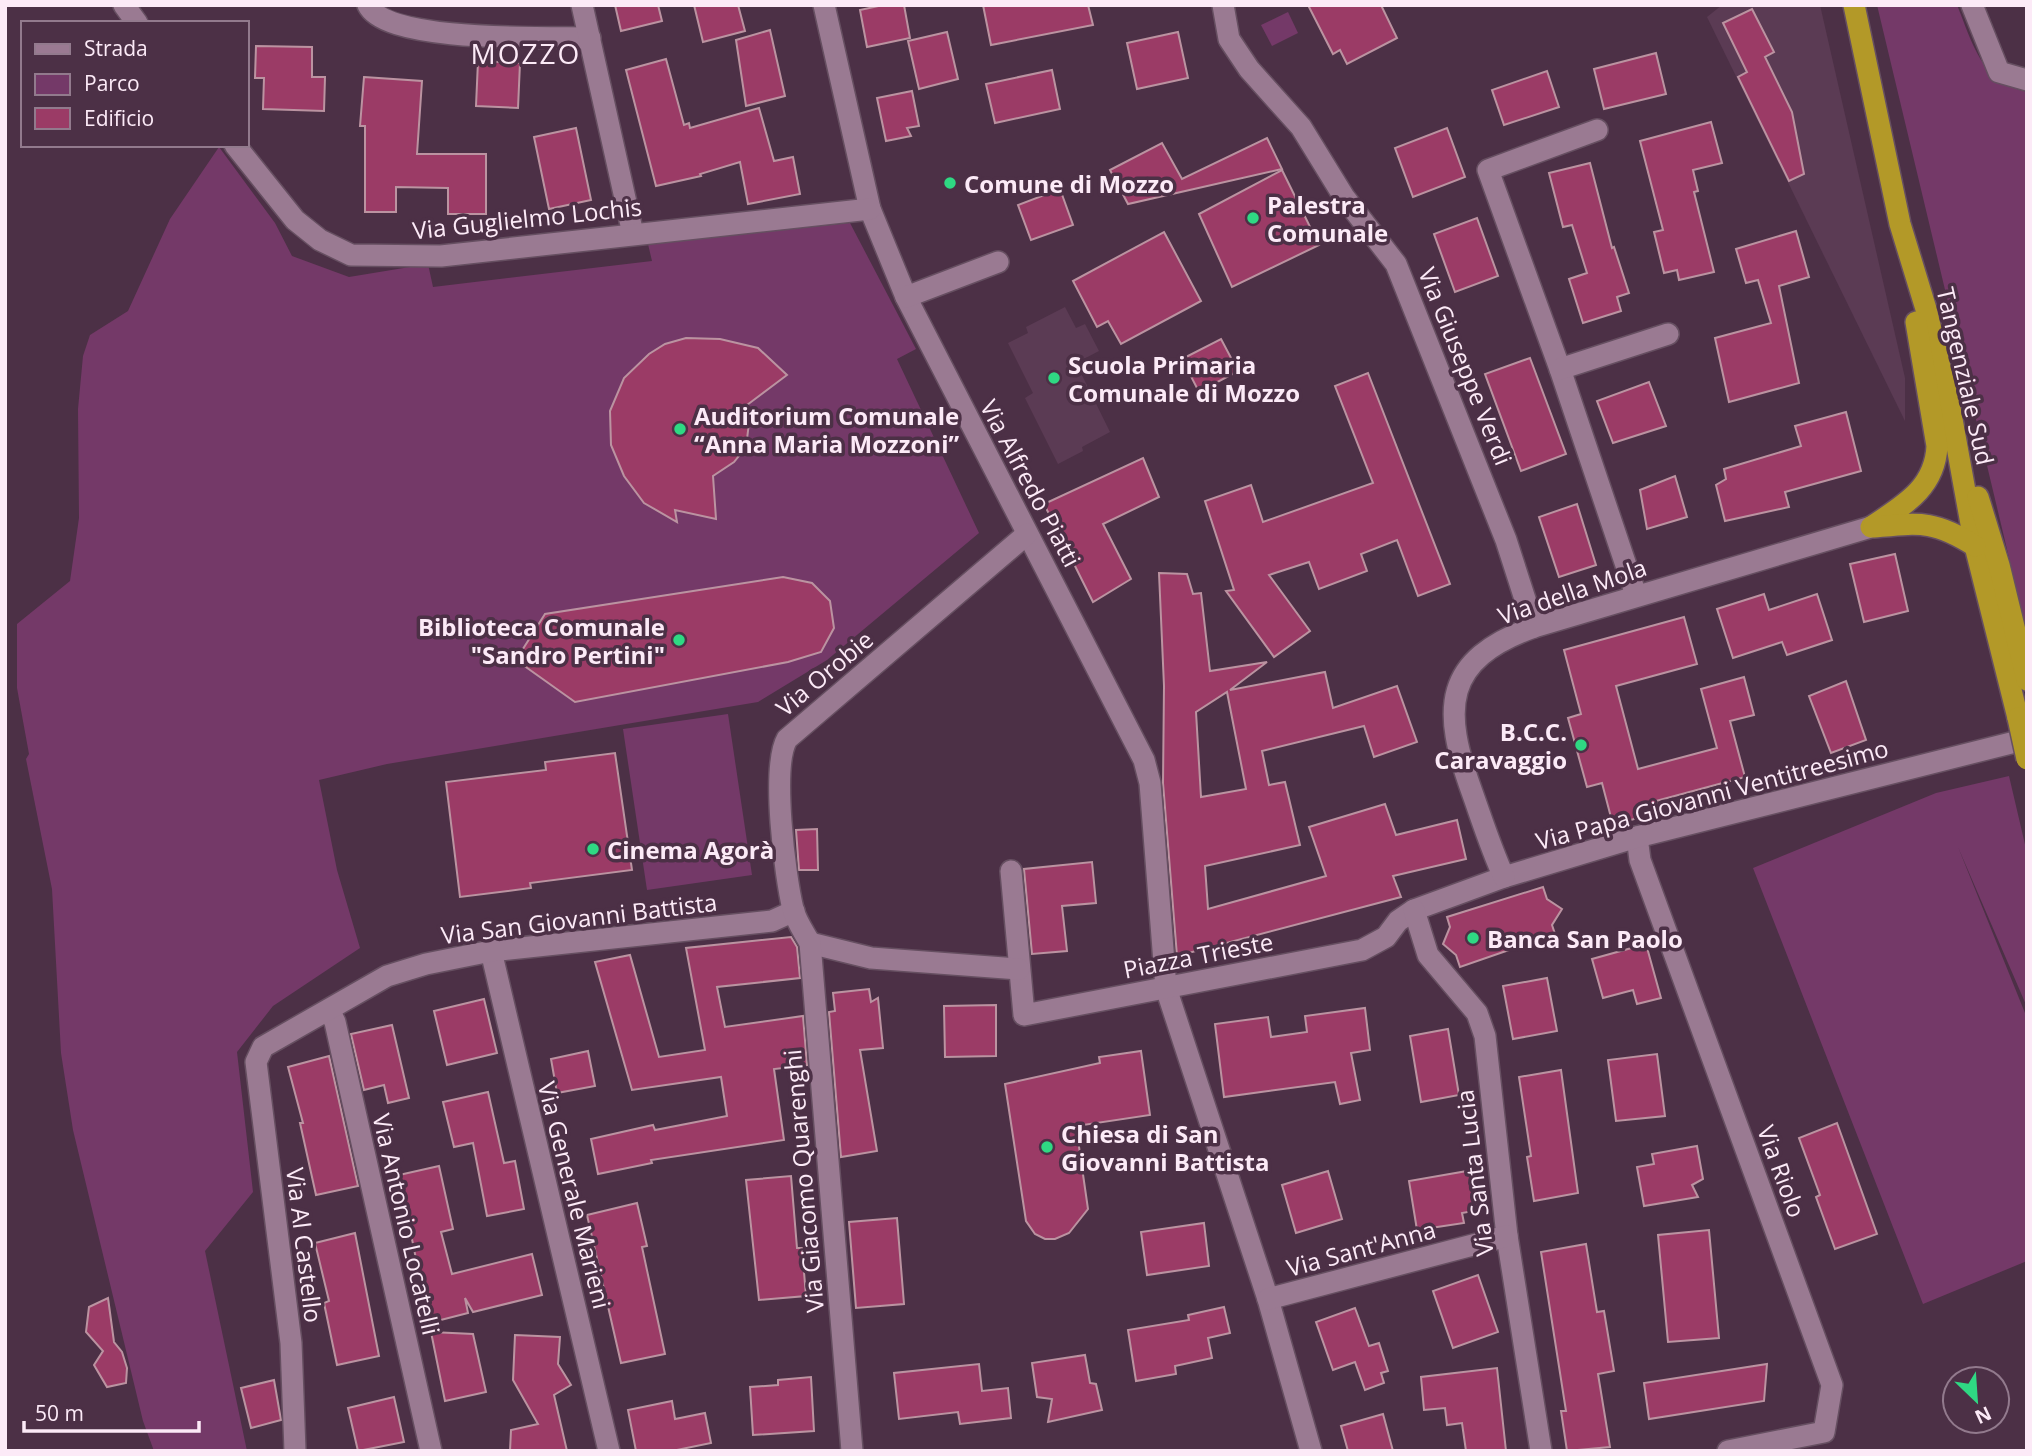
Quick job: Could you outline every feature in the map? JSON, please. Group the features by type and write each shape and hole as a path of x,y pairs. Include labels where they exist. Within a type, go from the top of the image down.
{"highway":[{"name":"Tangenziale Sud","path":"1854,5 1900,224 1926,309 1950,408 1975,546 2027,759"},
{"path":"1871,527 1923,489 1936,461 1937,446 1900,224"},
{"path":"1950,408 1999,565 2027,680"},
{"path":"1871,527 1923,523 1958,535 1975,546"}],"street":[{"path":"124,5 136,21"},
{"path":"368,5 371,10 399,26 483,37 590,38"},
{"path":"583,5 633,234"},
{"name":"Via Alfredo Piatti","path":"824,5 870,209 906,297 1144,760 1150,783 1166,988 1268,1299 1311,1451"},
{"name":"Via Giuseppe Verdi","path":"1223,5 1229,39 1249,69 1301,127 1344,197 1396,264 1478,468 1534,627"},
{"path":"1972,5 1999,72 2027,80"},
{"path":"1597,130 1488,170 1560,369 1636,595"},
{"name":"Via Guglielmo Lochis","path":"238,147 295,220 320,240 351,255 441,256 870,209"},
{"path":"906,297 998,262"},
{"path":"1560,369 1668,334"},
{"name":"Via della Mola","path":"1504,877 1460,758 1452,708 1455,695 1470,666 1487,650 1510,635 1636,595 1871,527"},
{"name":"Via Orobie","path":"794,911 785,849 779,766 787,739 1027,534"},
{"name":"Via Papa Giovanni Ventitreesimo","path":"1414,909 1504,877 1637,837 2027,739"},
{"name":"Via Riolo","path":"1637,837 1640,860 1832,1385 1824,1443 1728,1451"},
{"name":"Piazza Trieste","path":"1010,871 1024,1015 1362,950 1386,937 1398,921 1414,909"},
{"name":"Via Santa Lucia","path":"1414,909 1427,955 1478,1013 1485,1036 1507,1236 1541,1451"},
{"name":"Via Giacomo Quarenghi","path":"794,911 810,943 852,1451"},
{"name":"Via San Giovanni Battista","path":"263,1047 387,976 426,964 491,951 772,921 794,911"},
{"path":"810,943 871,958 1018,970"},
{"name":"Via Generale Marieni","path":"491,951 609,1451"},
{"name":"Via Antonio Locatelli","path":"329,1010 335,1022 431,1451"},
{"name":"Via Al Castello","path":"263,1047 257,1062 291,1343 295,1451"},
{"name":"Via Sant'Anna","path":"1268,1299 1507,1236"}],"shaded area":[{"path":"1722,5 1820,5 1905,378 1905,421 1707,17"},
{"name":"Scuola Primaria Comunale di Mozzo","path":"1065,307 1076,328 1085,324 1099,351 1076,363 1110,432 1058,464 1025,398 1033,393 1008,343 1028,333 1026,327"}],"green space":[{"path":"1877,5 1957,5 1974,47 1989,70 2011,87 2027,92 2027,633"},
{"path":"1288,12 1298,33 1272,46 1261,25"},
{"path":"219,147 275,223 292,256 349,277 428,264 433,287 652,261 648,244 850,223 916,349 897,359 979,533 827,660 758,702 387,764 319,780 337,870 360,948 273,1006 237,1052 253,1192 205,1251 247,1451 154,1451 143,1421 73,1130 61,1053 52,889 26,759 29,754 17,688 17,624 70,581 79,518 78,409 83,356 90,335 128,311 170,219"},
{"path":"728,714 752,875 647,890 623,729"},
{"path":"2009,776 2027,853 2027,1007 1958,847 2027,1018 2027,1261 1923,1304 1753,868 1936,793"}],"building":[{"path":"615,5 658,5 662,21 621,31"},
{"path":"694,5 738,5 745,31 703,42"},
{"path":"883,5 904,5 910,38 867,47 860,10"},
{"path":"983,5 1088,5 1093,25 991,45"},
{"path":"1308,5 1381,5 1397,38 1347,64 1340,50 1333,54"},
{"path":"1752,9 1774,52 1765,57 1792,112 1804,174 1789,181 1738,77 1747,72 1723,23"},
{"path":"770,30 785,96 746,106 736,40"},
{"path":"947,32 958,79 919,89 908,41"},
{"path":"1178,32 1188,78 1137,89 1127,43"},
{"path":"256,46 312,47 312,77 325,77 324,111 263,109 264,78 255,78"},
{"path":"1656,53 1666,94 1604,109 1594,69"},
{"path":"666,59 684,125 689,123 690,128 759,108 774,161 793,157 800,194 748,204 740,162 700,174 701,176 656,186 626,70"},
{"path":"478,61 520,63 518,108 476,106"},
{"path":"1052,70 1060,109 995,123 986,84"},
{"path":"1547,71 1559,107 1504,125 1492,90"},
{"path":"364,77 422,81 417,154 486,154 486,214 448,214 448,188 396,187 396,212 365,212 365,126 360,126"},
{"path":"912,91 919,126 907,128 911,136 886,141 877,98"},
{"path":"1711,122 1722,163 1693,170 1698,191 1694,192 1714,272 1679,280 1677,270 1664,273 1654,232 1663,230 1640,141"},
{"path":"576,128 591,200 549,209 534,137"},
{"path":"1447,128 1465,177 1413,197 1395,148"},
{"path":"1267,138 1282,169 1128,204 1110,170 1162,143 1182,179"},
{"path":"1590,163 1612,248 1614,247 1629,293 1617,297 1621,311 1583,323 1569,279 1587,273 1572,225 1563,227 1549,173"},
{"name":"Palestra Comunale","path":"1282,170 1319,245 1232,287 1199,214"},
{"path":"1060,189 1073,225 1031,240 1018,205"},
{"path":"1477,218 1498,276 1455,292 1434,234"},
{"path":"1796,231 1809,277 1779,286 1799,383 1729,402 1715,338 1771,323 1758,280 1746,283 1736,249"},
{"path":"1164,232 1201,301 1121,344 1108,321 1097,327 1073,281"},
{"name":"Auditorium Comunale “Anna Maria Mozzoni”","path":"686,338 720,339 758,348 787,375 743,408 749,423 746,447 734,462 713,476 716,519 675,510 677,522 644,503 624,476 611,445 610,411 624,378 649,354 665,344"},
{"path":"1221,339 1238,371 1199,392 1182,359"},
{"path":"1530,358 1566,454 1521,471 1485,374"},
{"path":"1368,373 1450,584 1418,596 1397,540 1361,554 1367,571 1319,589 1309,562 1269,575 1310,631 1274,657 1226,591 1234,590 1205,501 1251,485 1263,522 1373,483 1335,386"},
{"path":"1649,382 1666,426 1613,443 1597,401"},
{"path":"1846,412 1861,471 1785,492 1789,507 1725,521 1716,485 1726,479 1724,469 1801,446 1795,426"},
{"path":"1143,458 1159,497 1103,524 1131,579 1093,602 1044,504"},
{"path":"1675,476 1687,517 1647,529 1640,490"},
{"path":"1577,504 1596,565 1559,577 1539,517"},
{"path":"1895,554 1908,611 1864,622 1850,564"},
{"path":"1159,573 1187,574 1193,594 1201,593 1210,671 1267,662 1230,690 1325,672 1333,708 1397,686 1417,742 1374,757 1364,726 1262,751 1269,785 1285,782 1300,845 1205,866 1208,909 1326,876 1309,827 1385,804 1396,835 1457,820 1466,859 1393,876 1401,897 1177,956 1163,783 1164,686","holes":["1227,692 1246,789 1201,797 1196,712"]},
{"name":"Biblioteca Comunale \"Sandro Pertini\"","path":"783,577 812,583 830,601 834,628 821,652 788,662 575,702 516,660 545,614"},
{"path":"1764,594 1769,610 1817,594 1832,640 1787,655 1782,642 1733,658 1717,609"},
{"path":"1684,617 1697,664 1616,686 1638,769 1717,748 1701,689 1744,677 1754,715 1730,721 1745,777 1656,801 1659,812 1613,825 1602,783 1587,787 1568,718 1581,714 1564,650"},
{"path":"1846,681 1866,740 1831,753 1809,696"},
{"path":"615,753 632,870 530,883 531,888 460,897 446,782 546,770 545,762"},
{"path":"817,829 818,870 799,870 796,830"},
{"path":"1092,862 1096,903 1062,906 1067,951 1032,954 1024,869"},
{"path":"1543,887 1547,899 1562,909 1552,925 1555,934 1460,967 1456,955 1443,944 1450,927 1447,917"},
{"path":"791,937 797,947 800,978 717,987 725,1027 803,1016 807,1065 774,1069 784,1140 651,1160 652,1163 598,1174 591,1139 653,1125 655,1130 727,1116 721,1077 632,1090 595,962 630,955 659,1057 705,1050 686,948"},
{"path":"1646,944 1661,998 1637,1004 1633,990 1603,998 1592,959"},
{"path":"1547,978 1557,1031 1513,1039 1503,986"},
{"path":"869,989 871,1002 878,998 883,1048 860,1050 877,1151 841,1157 829,1012 835,1011 833,993"},
{"path":"484,999 497,1053 447,1065 434,1011"},
{"path":"996,1005 996,1056 945,1057 944,1006"},
{"path":"1365,1008 1370,1050 1351,1053 1360,1100 1340,1104 1335,1082 1224,1097 1215,1024 1268,1017 1271,1037 1307,1032 1305,1016"},
{"path":"392,1025 409,1098 388,1103 384,1085 364,1090 351,1034"},
{"path":"1448,1029 1459,1095 1421,1102 1410,1036"},
{"path":"588,1051 595,1086 557,1093 551,1059"},
{"name":"Chiesa di San Giovanni Battista","path":"1141,1051 1150,1115 1076,1126 1088,1209 1069,1233 1055,1239 1045,1239 1035,1234 1026,1221 1005,1084 1100,1063 1099,1057"},
{"path":"1657,1054 1665,1116 1616,1121 1608,1060"},
{"path":"329,1056 358,1186 316,1195 300,1123 303,1123 288,1067"},
{"path":"1561,1070 1578,1193 1534,1201 1527,1157 1531,1156 1519,1077"},
{"path":"488,1092 504,1163 515,1161 524,1209 487,1216 473,1143 454,1147 443,1102"},
{"path":"1837,1123 1877,1234 1835,1249 1816,1197 1820,1195 1799,1138"},
{"path":"1697,1146 1703,1179 1692,1185 1698,1197 1644,1206 1637,1167 1654,1164 1652,1154"},
{"path":"439,1166 453,1229 441,1232 452,1274 532,1254 542,1295 473,1312 465,1298 468,1313 429,1323 399,1175"},
{"path":"1473,1170 1479,1210 1462,1213 1464,1223 1417,1230 1409,1181"},
{"path":"1328,1171 1342,1219 1296,1233 1282,1185"},
{"path":"791,1176 797,1248 802,1248 806,1296 759,1300 746,1180"},
{"path":"637,1203 647,1246 642,1247 665,1354 621,1363 587,1215"},
{"path":"897,1218 904,1304 856,1308 849,1222"},
{"path":"1204,1223 1209,1266 1147,1275 1141,1232"},
{"path":"1709,1230 1719,1338 1668,1342 1658,1235"},
{"path":"355,1233 379,1356 337,1365 324,1303 329,1301 315,1243"},
{"path":"1586,1244 1597,1312 1604,1311 1614,1371 1598,1374 1610,1447 1567,1451 1561,1411 1566,1411 1541,1252"},
{"path":"1478,1275 1498,1332 1453,1348 1433,1291"},
{"path":"108,1298 114,1342 122,1352 127,1368 126,1383 107,1387 94,1365 103,1351 86,1332 89,1307"},
{"path":"1224,1307 1230,1333 1208,1338 1212,1358 1175,1366 1176,1374 1136,1381 1128,1330 1189,1320 1188,1315"},
{"path":"1355,1308 1369,1346 1379,1343 1388,1371 1381,1373 1384,1383 1365,1390 1355,1362 1333,1370 1316,1322"},
{"path":"431,1332 473,1334 486,1392 445,1401"},
{"path":"515,1335 560,1337 558,1364 571,1385 554,1395 567,1451 510,1451 511,1430 538,1424 513,1380"},
{"path":"1085,1355 1090,1383 1096,1384 1102,1410 1048,1422 1052,1399 1037,1397 1032,1363"},
{"path":"979,1364 982,1391 1008,1388 1011,1418 960,1424 958,1412 899,1419 894,1373"},
{"path":"1767,1364 1764,1401 1649,1419 1644,1383"},
{"path":"1497,1368 1506,1451 1466,1451 1462,1423 1447,1425 1445,1408 1424,1410 1421,1377"},
{"path":"811,1377 814,1431 753,1435 750,1387 778,1385 778,1380"},
{"path":"274,1380 281,1420 251,1428 241,1388"},
{"path":"394,1397 404,1442 358,1451 348,1408"},
{"path":"672,1401 675,1419 705,1413 711,1443 672,1451 636,1451 628,1410"},
{"path":"1383,1414 1393,1451 1348,1451 1341,1426"}],"place":[{"name":"Comune di Mozzo","path":"950,183"},
{"name":"Palestra Comunale","path":"1253,218"},
{"name":"Scuola Primaria Comunale di Mozzo","path":"1054,378"},
{"name":"Auditorium Comunale “Anna Maria Mozzoni”","path":"680,429"},
{"name":"Biblioteca Comunale \"Sandro Pertini\"","path":"679,640"},
{"name":"B.C.C. Caravaggio","path":"1581,745"},
{"name":"Cinema Agorà","path":"593,849"},
{"name":"Banca San Paolo","path":"1473,938"},
{"name":"Chiesa di San Giovanni Battista","path":"1047,1147"}],"district":[{"name":"MOZZO","path":"526,53"}]}
